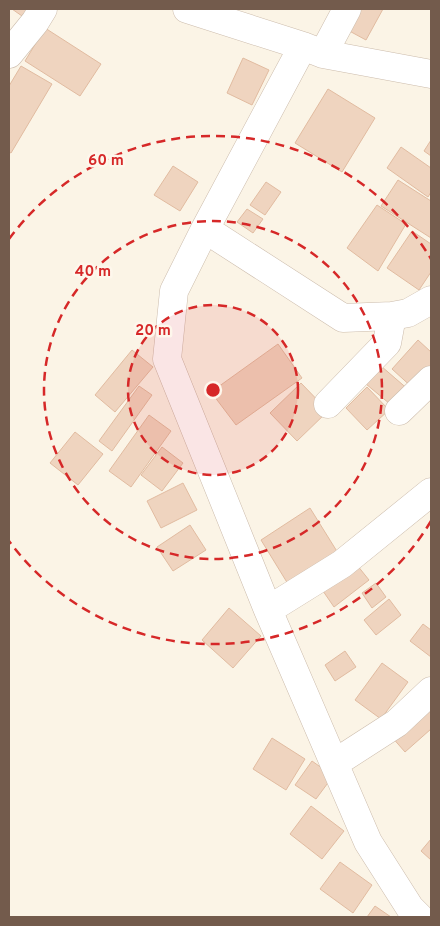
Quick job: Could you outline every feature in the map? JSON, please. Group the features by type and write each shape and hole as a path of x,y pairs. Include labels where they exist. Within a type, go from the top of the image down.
{"street":[{"path":"9,54 43,9"},
{"path":"187,9 313,50 431,74"},
{"path":"347,9 313,50 205,229 174,291 168,359 268,610 368,842 410,908 419,917"},
{"path":"205,229 343,318 392,316 408,313 431,300"},
{"path":"328,404 387,342 392,316"},
{"path":"399,411 431,380"},
{"path":"268,610 342,564 431,492"},
{"path":"335,763 397,723 431,691"}],"building":[{"path":"12,9 28,9 22,16"},
{"path":"352,9 383,9 366,40 342,27"},
{"path":"45,28 101,64 80,96 25,61"},
{"path":"243,58 269,70 252,105 227,93"},
{"path":"21,66 52,84 11,153 9,152 9,86"},
{"path":"328,89 375,118 342,172 295,143"},
{"path":"431,140 431,156 424,151"},
{"path":"401,147 431,168 431,192 428,197 387,168"},
{"path":"173,166 198,182 180,211 154,195"},
{"path":"398,180 431,201 431,238 381,206"},
{"path":"266,182 281,192 265,215 250,205"},
{"path":"377,205 406,224 378,271 347,248"},
{"path":"247,209 263,219 253,233 237,222"},
{"path":"412,231 431,244 431,272 419,290 387,268"},
{"path":"418,340 431,352 431,372 415,390 392,369"},
{"path":"278,344 302,378 236,425 211,392"},
{"path":"132,350 153,367 115,412 95,395"},
{"path":"381,366 410,391 396,409 366,384"},
{"path":"301,383 328,411 297,441 270,413"},
{"path":"139,386 152,395 112,451 99,441"},
{"path":"367,387 389,410 367,430 346,408"},
{"path":"149,415 171,431 131,487 109,471"},
{"path":"75,432 103,454 78,485 50,463"},
{"path":"162,447 183,463 162,491 141,475"},
{"path":"183,483 197,510 161,528 147,501"},
{"path":"310,508 338,553 288,584 261,540"},
{"path":"190,525 206,550 173,571 157,547"},
{"path":"357,565 369,580 334,607 323,591"},
{"path":"376,583 386,597 372,608 362,593"},
{"path":"389,599 401,615 376,635 364,620"},
{"path":"229,608 261,636 233,668 202,640"},
{"path":"423,624 431,630 431,657 410,641"},
{"path":"345,651 356,667 335,681 325,665"},
{"path":"382,663 408,682 381,719 355,700"},
{"path":"431,709 431,729 405,752 391,736"},
{"path":"272,738 305,759 286,790 253,769"},
{"path":"312,761 333,776 316,799 295,785"},
{"path":"311,806 344,831 322,859 290,834"},
{"path":"431,839 431,860 421,851"},
{"path":"340,862 372,885 353,913 320,889"},
{"path":"375,906 391,917 367,917"}]}
